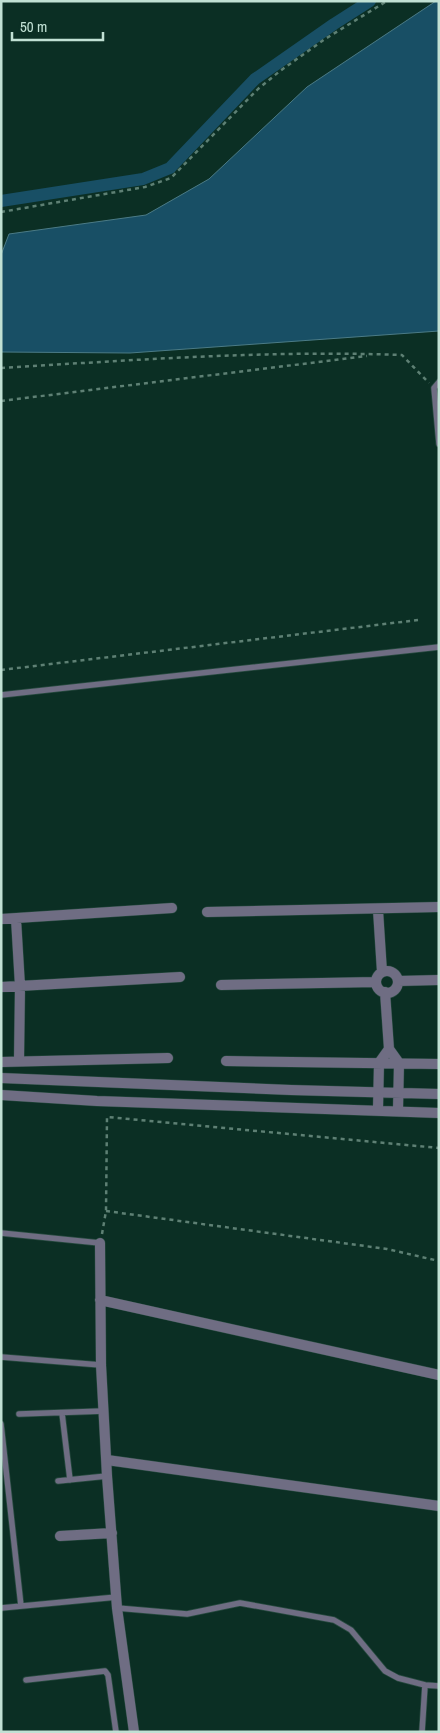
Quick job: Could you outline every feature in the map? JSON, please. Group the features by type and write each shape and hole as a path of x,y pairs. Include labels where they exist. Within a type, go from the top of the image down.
{"street":[{"path":"207,912 378,910 439,907"},
{"path":"1,919 172,908"},
{"path":"376,982 382,972 378,910"},
{"path":"16,919 20,986 19,1061"},
{"path":"382,972 392,972 398,981"},
{"path":"1,987 180,977"},
{"path":"398,981 439,980"},
{"path":"376,982 379,989 385,992 394,990 398,981"},
{"path":"221,985 376,982"},
{"path":"385,992 389,1049 400,1063 398,1110"},
{"path":"378,1109 379,1062 389,1049"},
{"path":"1,1062 168,1058"},
{"path":"226,1061 439,1064"},
{"path":"1,1078 439,1094"},
{"path":"26,1096 27,1078"},
{"path":"1,1095 96,1101 378,1109 439,1113"},
{"path":"100,1243 101,1365 106,1460 117,1608 134,1732"},
{"path":"100,1300 439,1375"},
{"path":"106,1460 439,1506"},
{"path":"60,1536 112,1533"}],"lane":[{"path":"439,382 434,388 439,444"},
{"path":"1,695 439,647"},
{"path":"1,1233 100,1243"},
{"path":"1,1357 101,1365"},
{"path":"19,1414 104,1411"},
{"path":"62,1413 70,1480"},
{"path":"1,1424 21,1606"},
{"path":"58,1481 108,1476"},
{"path":"1,1608 117,1597"},
{"path":"117,1608 187,1614 240,1603 334,1620 351,1630 386,1671 398,1678 425,1685 439,1686"},
{"path":"26,1680 105,1671 108,1675 116,1732"},
{"path":"422,1732 425,1685"}],"path":[{"path":"1,212 145,187 172,178 258,90 280,71 324,39 387,1"},
{"path":"1,400 376,354"},
{"path":"1,368 219,356 376,354 402,356 434,388"},
{"path":"1,670 418,620"},
{"path":"100,1243 106,1211 107,1116 439,1148"},
{"path":"106,1211 388,1249 439,1261"}],"water":[{"path":"436,1 439,1 439,331 130,353 1,352 1,255 9,234 146,215 209,179 307,87"}],"waterway":[{"path":"1,201 143,179 170,168 255,79 370,1"}]}
